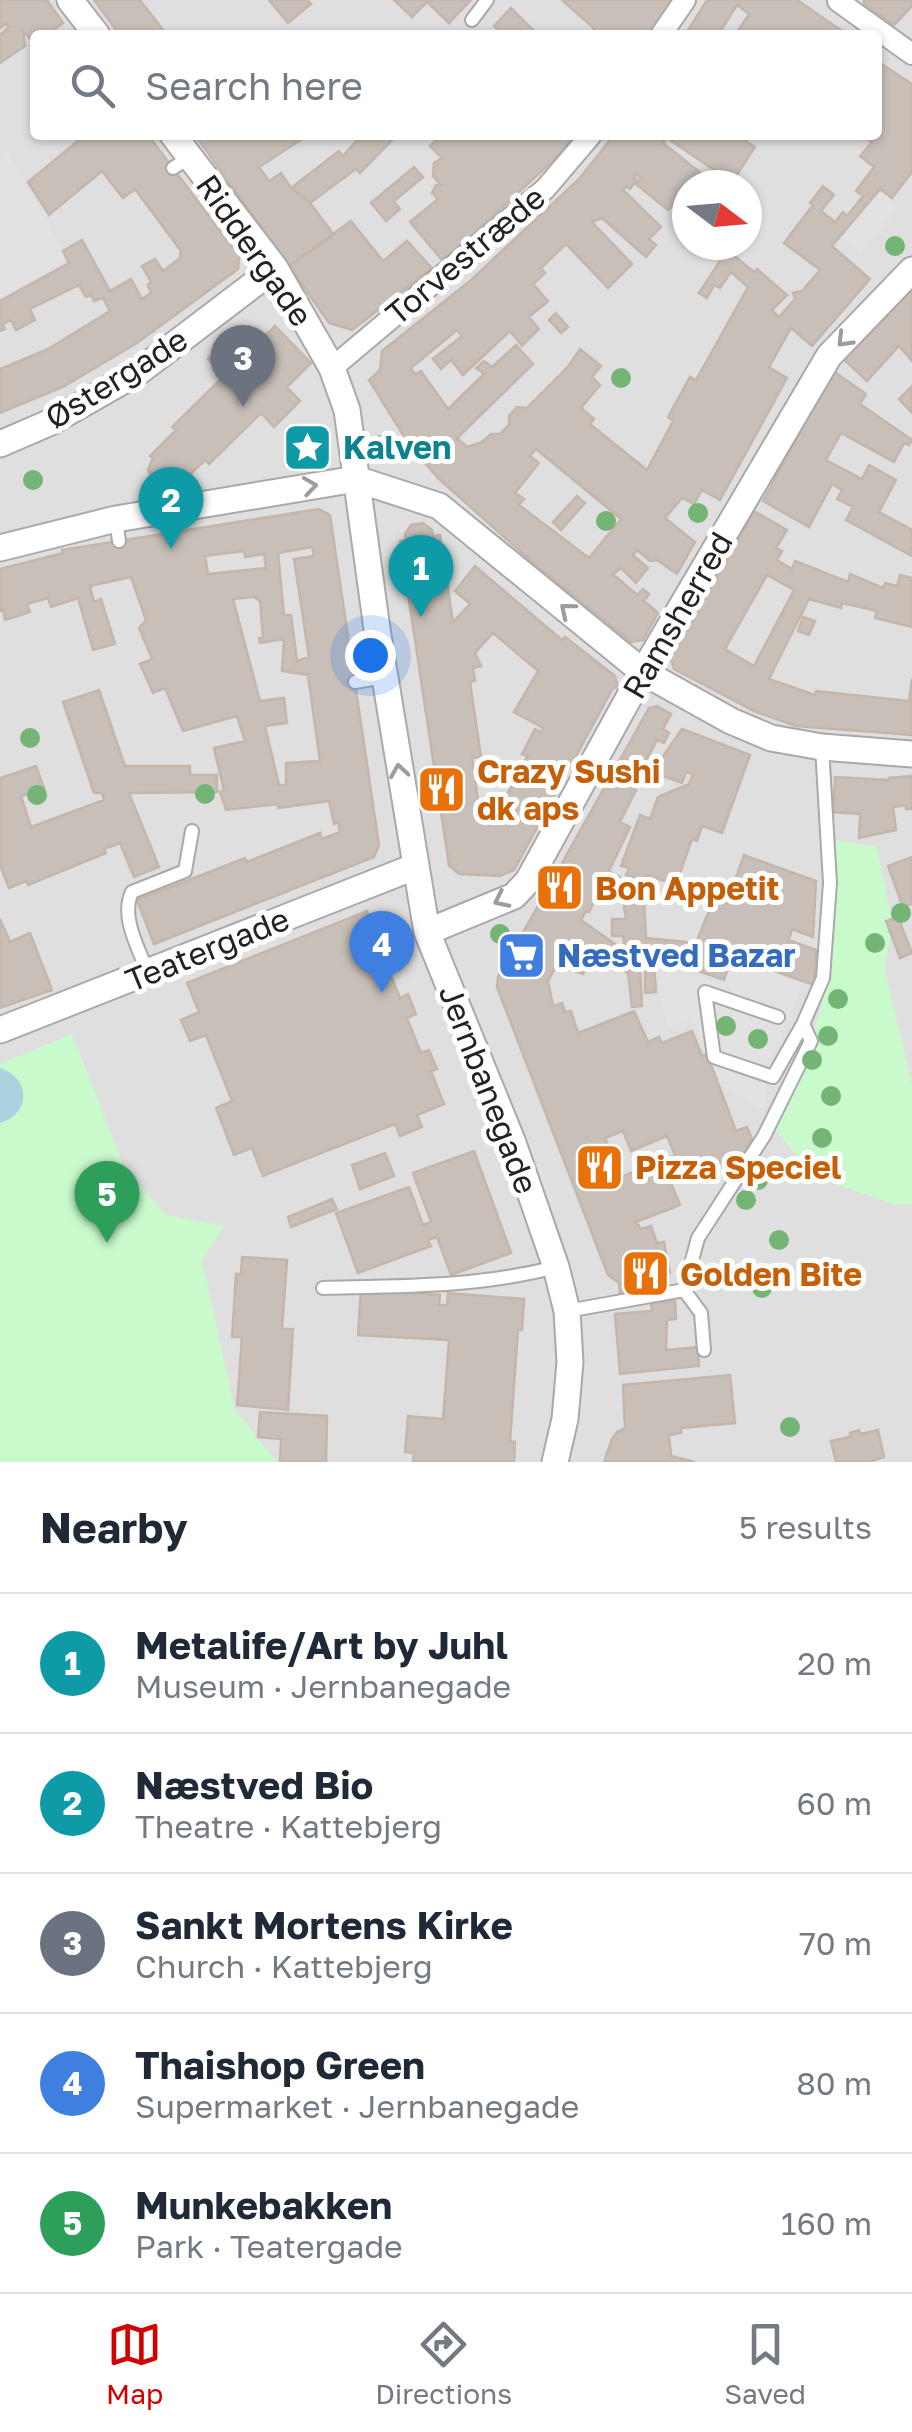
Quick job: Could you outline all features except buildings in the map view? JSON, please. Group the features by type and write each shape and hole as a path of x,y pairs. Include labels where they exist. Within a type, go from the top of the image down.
{"street":[{"path":"70,0 93,30"},
{"path":"664,30 685,0"},
{"path":"838,0 879,30"},
{"path":"882,32 912,54"},
{"name":"Riddergade","path":"174,140 181,163 274,268 332,368 347,410 356,479"},
{"name":"Torvestræde","path":"332,368 545,189 588,140"},
{"name":"Østergade","path":"0,444 51,422 136,373 274,268"},
{"name":"Ramsherred","path":"426,932 514,896 528,882 643,672 829,356 912,270"},
{"path":"0,548 118,530 356,479 439,506 643,672 744,726 771,738 822,748 912,754"},
{"name":"Jernbanegade","path":"356,479 426,932 513,1142 567,1310 570,1362 556,1462"},
{"name":"Teatergade","path":"0,1030 414,868"}],"lane":[{"path":"472,20 487,0"},
{"path":"355,682 384,677"},
{"path":"778,1017 705,992 714,1057 773,1077 823,978 829,901 822,748"},
{"path":"148,972 127,915 127,902 132,892 186,872 192,831"},
{"path":"684,1290 698,1238 764,1136 811,1041 803,1024"},
{"path":"324,1288 440,1286 510,1279 556,1267"},
{"path":"567,1310 684,1290"},
{"path":"684,1290 701,1314 704,1350"}],"shaded area":[{"path":"0,0 912,0 912,1462 0,1462"},
{"path":"8,152 68,259 0,298 0,158"},
{"path":"881,193 899,207 860,253 842,238"},
{"path":"731,957 802,983 766,1075 765,1110 719,1084 692,1018 667,1028 660,997 659,965 720,984"}],"green space":[{"path":"832,840 877,847 893,928 884,966 912,1085 912,1204 894,1204 814,1177 773,1127 807,1056 827,985"},
{"path":"72,1034 124,1167 166,1215 224,1226 202,1260 235,1410 277,1462 0,1462 0,1064"}],"water":[{"path":"0,1068 17,1080 23,1096 17,1112 0,1123"}],"place":[{"name":"Sankt Mortens Kirke","path":"243,407"},
{"name":"Kalven","path":"308,447"},
{"name":"Næstved Bio","path":"171,549"},
{"name":"Metalife/Art by Juhl","path":"421,617"},
{"name":"Crazy Sushi dk aps","path":"442,789"},
{"name":"Bon Appetit","path":"560,888"},
{"name":"Næstved Bazar","path":"522,955"},
{"name":"Thaishop Green","path":"382,993"},
{"name":"Pizza Speciel","path":"600,1167"},
{"name":"Munkebakken","path":"107,1243"},
{"name":"Golden Bite","path":"645,1274"}]}
